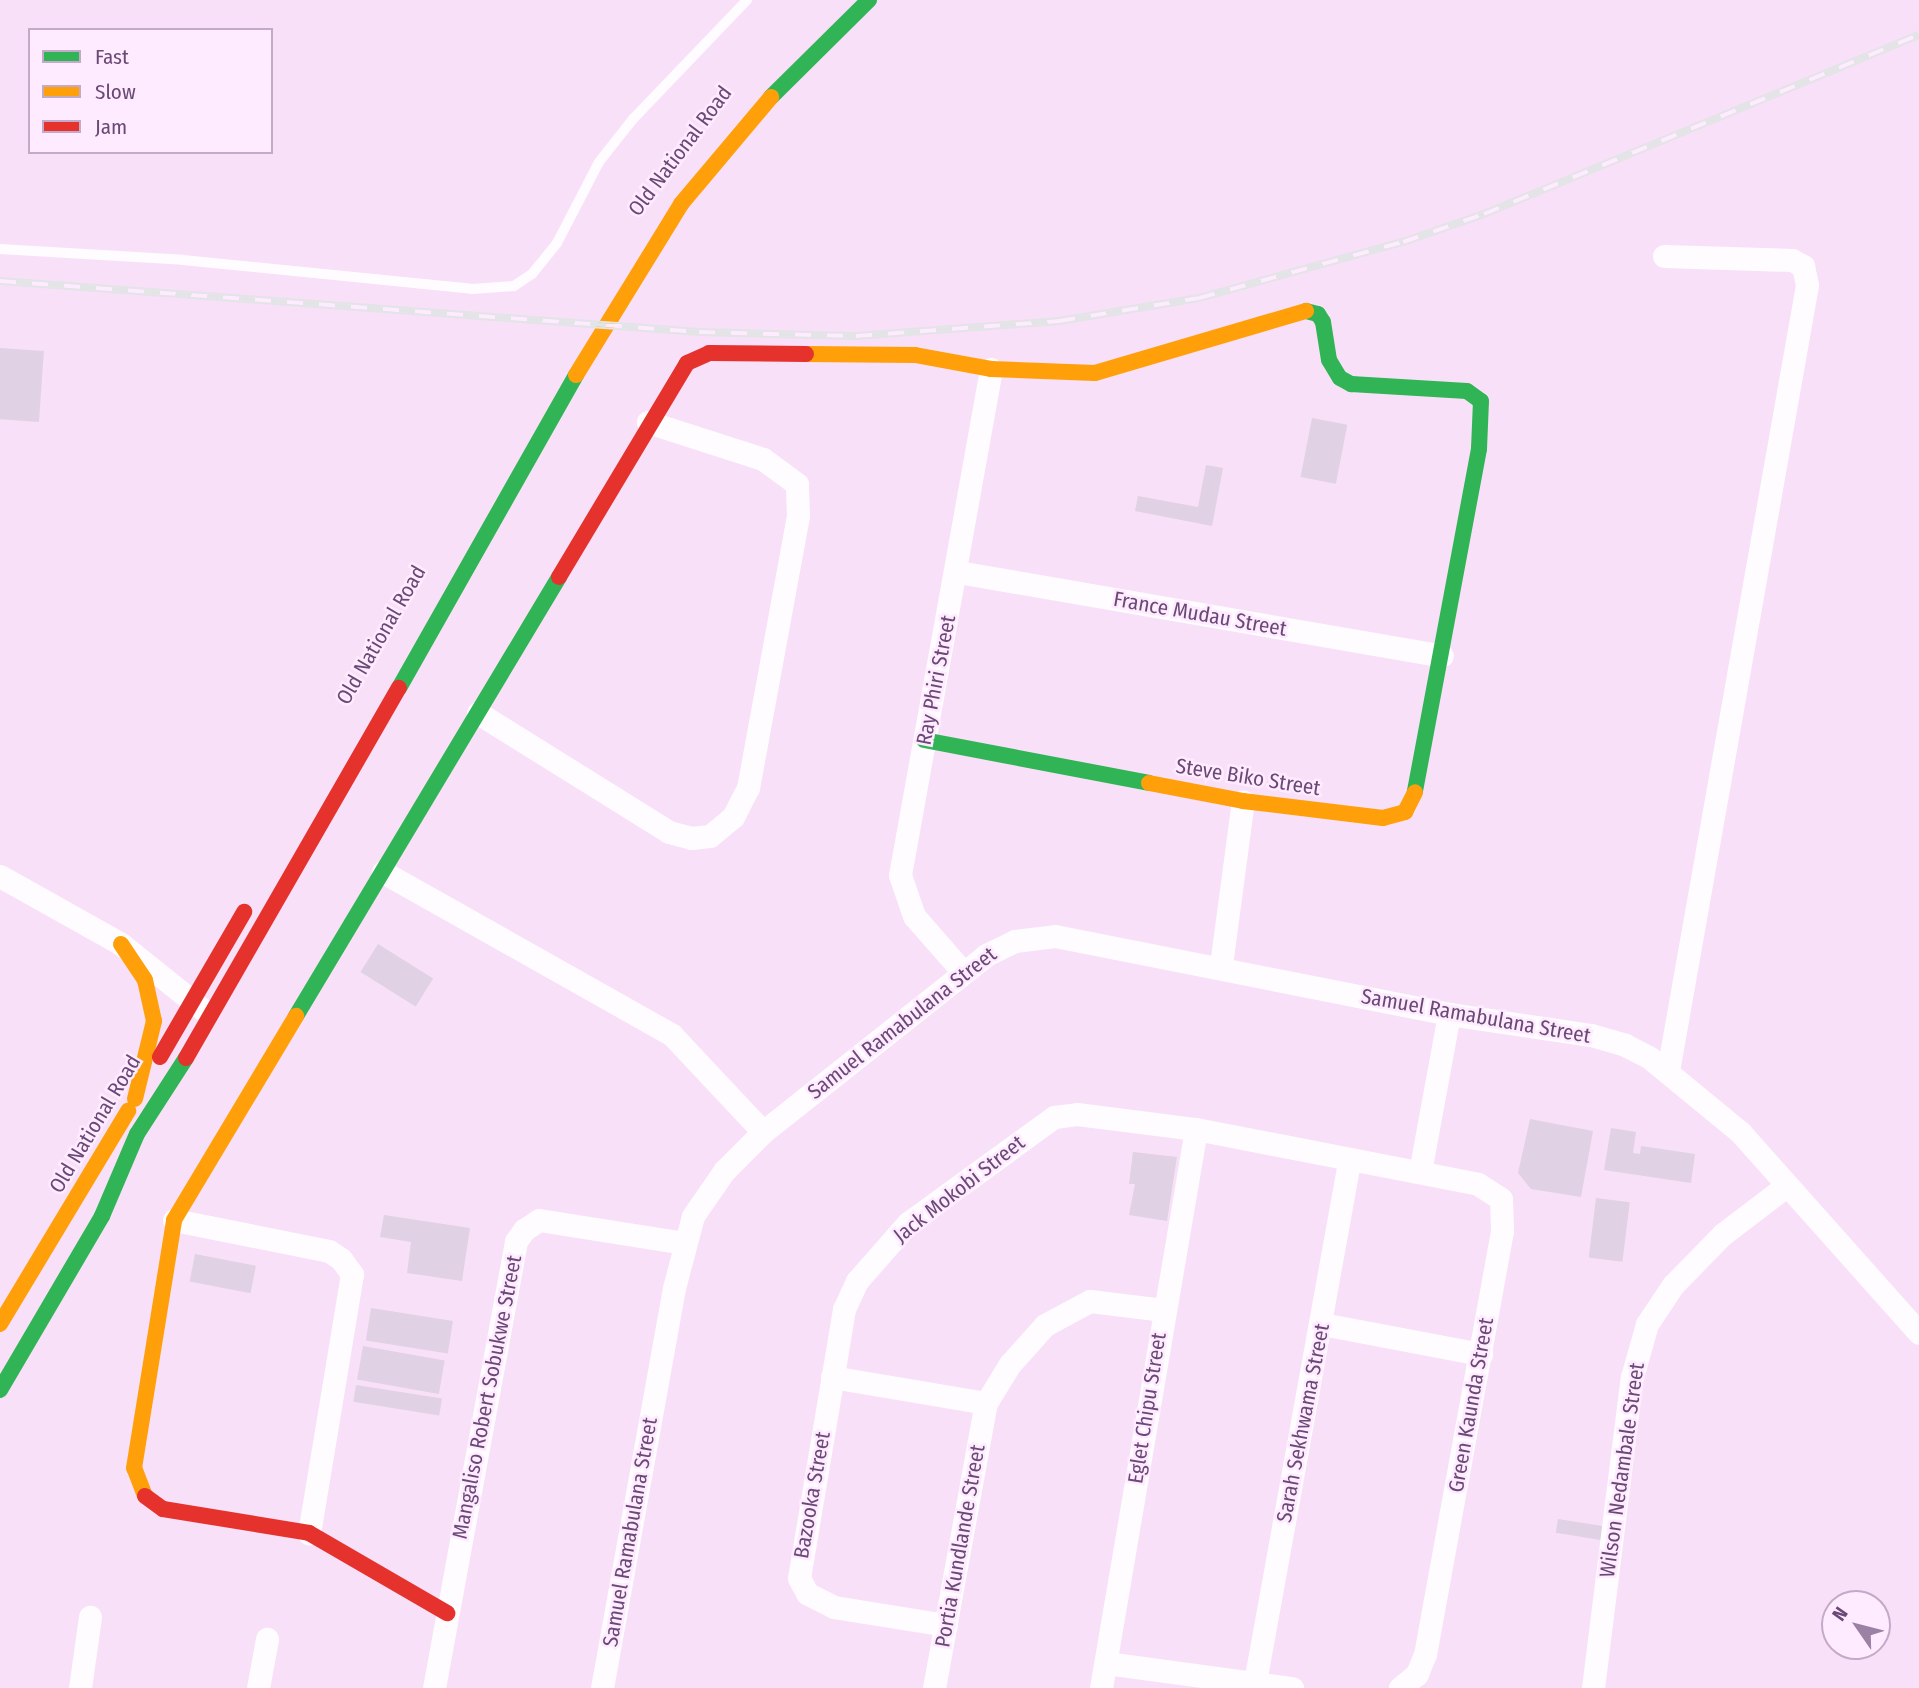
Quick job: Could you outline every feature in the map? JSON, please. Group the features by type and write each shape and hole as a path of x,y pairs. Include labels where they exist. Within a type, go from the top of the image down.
{"street":[{"name":"Old National Road","path":"0,1390 102,1216 137,1134 214,1015 614,308 681,204 746,121 869,0"},
{"name":"Old National Road","path":"622,265 709,143"},
{"path":"1664,256 1792,260 1803,266 1807,278 1668,1071"},
{"path":"447,1613 309,1533 163,1509 143,1495 136,1483 134,1468 174,1220 478,713 648,422 678,374 697,355 915,355 992,369 1095,373 1299,310 1318,314 1329,360 1340,378 1351,384 1475,395 1483,406 1481,439 1442,656"},
{"path":"487,496 589,319"},
{"name":"Ray Phiri Street","path":"964,972 914,916 902,883 924,740 958,572 992,369"},
{"path":"478,713 669,832 691,838 710,836 733,817 748,788 797,516 797,484 763,459 648,422"},
{"name":"France Mudau Street","path":"958,572 1442,656"},
{"name":"Steve Biko Street","path":"924,740 1243,801 1382,818 1405,813 1418,787 1442,656"},
{"path":"1221,965 1243,801"},
{"path":"383,872 672,1035 763,1132"},
{"path":"0,876 121,944 192,1003 214,1015"},
{"name":"Old National Road","path":"0,1324 252,898"},
{"name":"Samuel Ramabulana Street","path":"602,1688 685,1244 694,1216 706,1196 763,1132 964,972 1002,947 1055,936 1221,965 1449,1014 1591,1035 1625,1045 1668,1071 1740,1132 1919,1333"},
{"path":"121,944 145,980 153,1021 135,1099"},
{"path":"1420,1172 1449,1014"},
{"name":"Jack Mokobi Street","path":"832,1377 844,1309 873,1260 908,1223 1054,1117 1077,1114 1196,1129 1349,1162 1420,1172"},
{"name":"Eglet Chipu Street","path":"1101,1688 1163,1310 1196,1129"},
{"name":"Sarah Sekhwama Street","path":"1255,1682 1322,1324 1349,1162"},
{"name":"Green Kaunda Street","path":"1400,1688 1417,1674 1425,1654 1502,1231 1502,1199 1488,1186 1420,1172"},
{"name":"Wilson Nedambale Street","path":"1593,1688 1632,1377 1647,1324 1673,1284 1723,1234 1786,1186"},
{"path":"174,1220 329,1251 341,1259 352,1274 309,1533"},
{"name":"Mangaliso Robert Sobukwe Street","path":"434,1688 512,1256 524,1230 539,1220 685,1244"},
{"path":"832,1377 986,1403 1010,1364 1045,1325 1067,1311 1090,1301 1163,1310"},
{"path":"1322,1324 1481,1354"},
{"name":"Bazooka Street","path":"832,1377 800,1572 802,1585 807,1593 834,1607 946,1625"},
{"name":"Portia Kundlande Street","path":"933,1688 986,1403"},
{"path":"80,1688 90,1617"},
{"path":"258,1688 267,1639"},
{"path":"1106,1663 1292,1688"}],"lane":[{"path":"0,249 183,260 472,289 514,286 532,274 557,243 599,162 633,119 747,0"}],"shaded area":[{"path":"0,0 1919,0 1919,1688 0,1688"}],"building":[{"path":"0,348 44,351 39,422 0,419"},
{"path":"1312,418 1347,425 1336,484 1301,477"},
{"path":"1206,465 1223,468 1212,526 1135,511 1138,496 1198,507"},
{"path":"378,944 433,978 416,1006 361,972"},
{"path":"1530,1119 1593,1131 1581,1197 1531,1189 1518,1173"},
{"path":"1611,1128 1636,1132 1633,1153 1640,1154 1641,1146 1695,1154 1691,1183 1604,1170"},
{"path":"1133,1152 1177,1157 1167,1221 1129,1215 1135,1184 1129,1184"},
{"path":"1596,1198 1630,1202 1622,1262 1589,1258"},
{"path":"384,1215 470,1228 462,1281 407,1273 411,1242 380,1237"},
{"path":"195,1254 256,1266 251,1293 190,1281"},
{"path":"371,1308 453,1321 448,1354 366,1341"},
{"path":"363,1346 445,1360 439,1394 357,1379"},
{"path":"356,1385 442,1399 439,1415 353,1402"},
{"path":"1558,1519 1607,1527 1605,1541 1556,1533"}],"railway":[{"path":"0,281 699,332 856,336 1059,321 1199,298 1403,242 1484,214 1919,35"}],"traffic: fast":[{"path":"771,97 869,0"},
{"path":"1306,311 1318,314 1323,322 1329,360 1340,378 1351,384 1467,391 1481,401 1479,449 1415,792"},
{"path":"399,688 576,375"},
{"path":"296,1016 559,577"},
{"path":"924,740 1149,783"},
{"path":"0,1390 102,1216 137,1134 186,1058"}],"traffic: slow":[{"path":"576,375 681,204 771,97"},
{"path":"806,354 915,355 991,369 1095,373 1306,311"},
{"path":"1149,783 1243,801 1383,818 1405,812 1415,792"},
{"path":"121,944 145,980 154,1021 135,1099"},
{"path":"145,1496 134,1468 174,1220 296,1016"},
{"path":"0,1324 128,1111"}],"traffic: jam":[{"path":"559,577 687,363 709,353 806,354"},
{"path":"186,1058 399,688"},
{"path":"160,1057 244,912"},
{"path":"145,1496 163,1509 309,1533 447,1613"}]}
